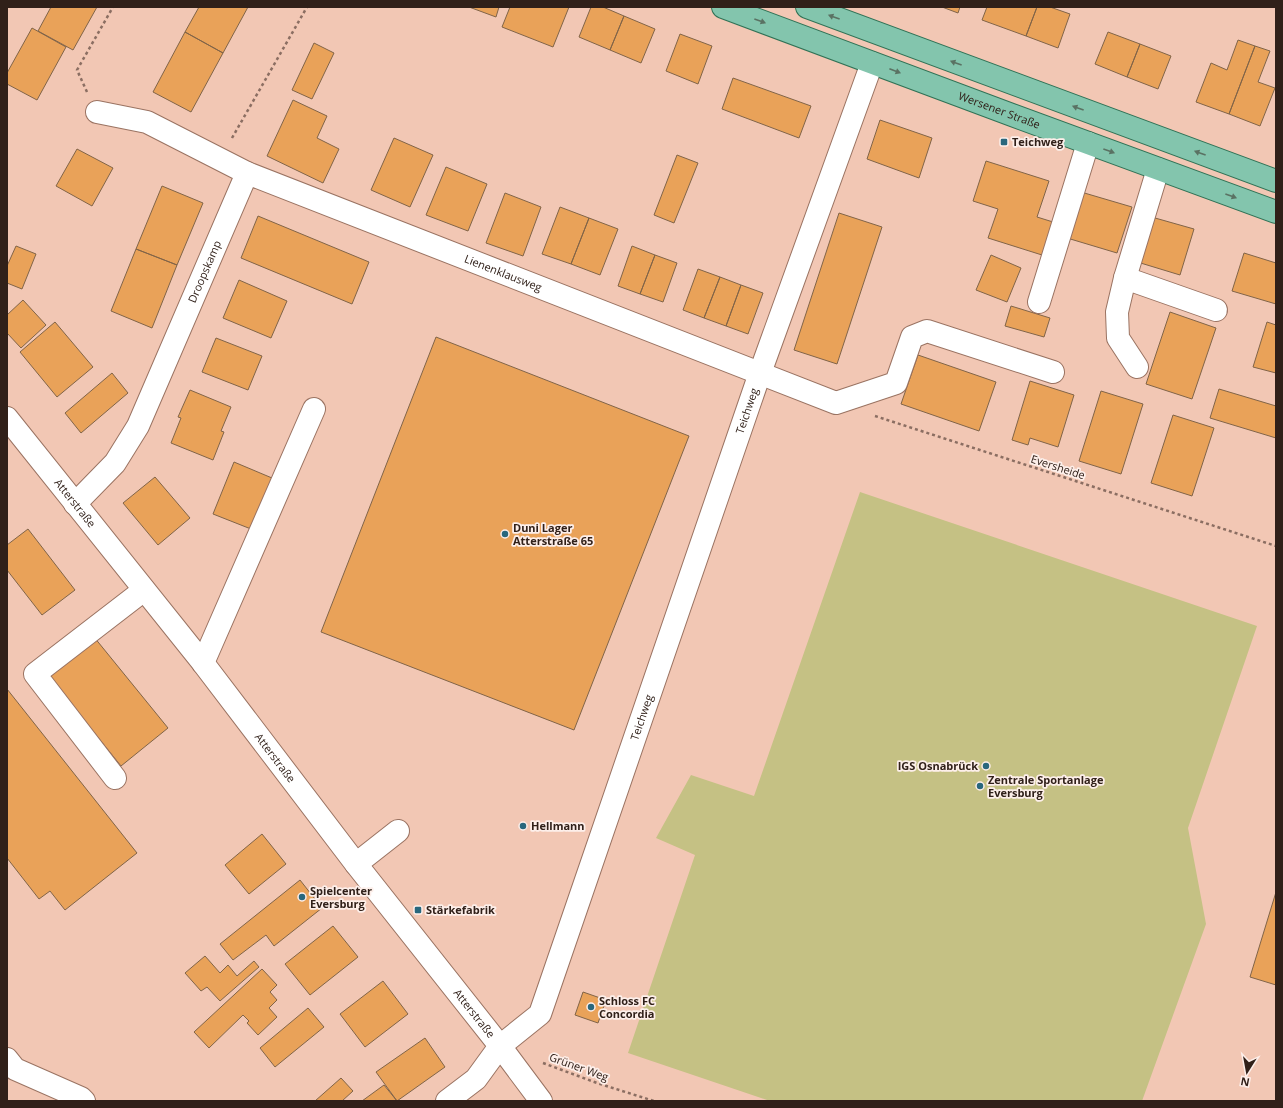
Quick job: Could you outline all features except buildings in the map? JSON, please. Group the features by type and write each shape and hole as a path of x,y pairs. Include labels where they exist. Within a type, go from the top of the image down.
{"main road":[{"name":"Wersener Straße","path":"724,7 1276,212"},
{"path":"807,7 1276,181"}],"street":[{"name":"Teichweg","path":"447,1101 476,1079 500,1046 540,1014 760,373 872,63"},
{"path":"97,112 147,122 247,173"},
{"path":"1039,302 1088,143"},
{"path":"1137,367 1118,338 1117,312 1125,278 1158,169"},
{"name":"Lienenklausweg","path":"247,173 760,373"},
{"name":"Droopskamp","path":"75,504 115,463 138,426 247,173"},
{"path":"1125,278 1216,310"},
{"name":"Teichweg","path":"760,373 836,403 896,383 912,337 927,331 1053,372"},
{"path":"203,664 314,409"},
{"name":"Atterstraße","path":"7,418 203,664 356,864 500,1046 541,1101"},
{"path":"115,778 35,674 144,590"},
{"path":"356,864 398,831"},
{"path":"7,1059 14,1069 81,1098 84,1101"}],"path":[{"path":"97,112 77,70 113,7"},
{"path":"220,159 306,7"},
{"name":"Eversheide","path":"874,415 1276,546"},
{"name":"Grüner Weg","path":"537,1060 597,1083 654,1101"}],"shaded area":[{"name":"Zentrale Sportanlage Eversburg","path":"860,492 1257,626 1188,828 1206,924 1142,1101 770,1101 628,1053 695,855 656,838 691,775 754,796"}],"place":[{"name":"Teichweg","path":"1004,142"},
{"name":"Duni Lager Atterstraße 65","path":"505,534"},
{"name":"IGS Osnabrück","path":"986,766"},
{"name":"Zentrale Sportanlage Eversburg","path":"980,786"},
{"name":"Hellmann","path":"523,826"},
{"name":"Spielcenter Eversburg","path":"302,897"},
{"name":"Stärkefabrik","path":"418,910"},
{"name":"Schloss FC Concordia","path":"591,1007"}]}
